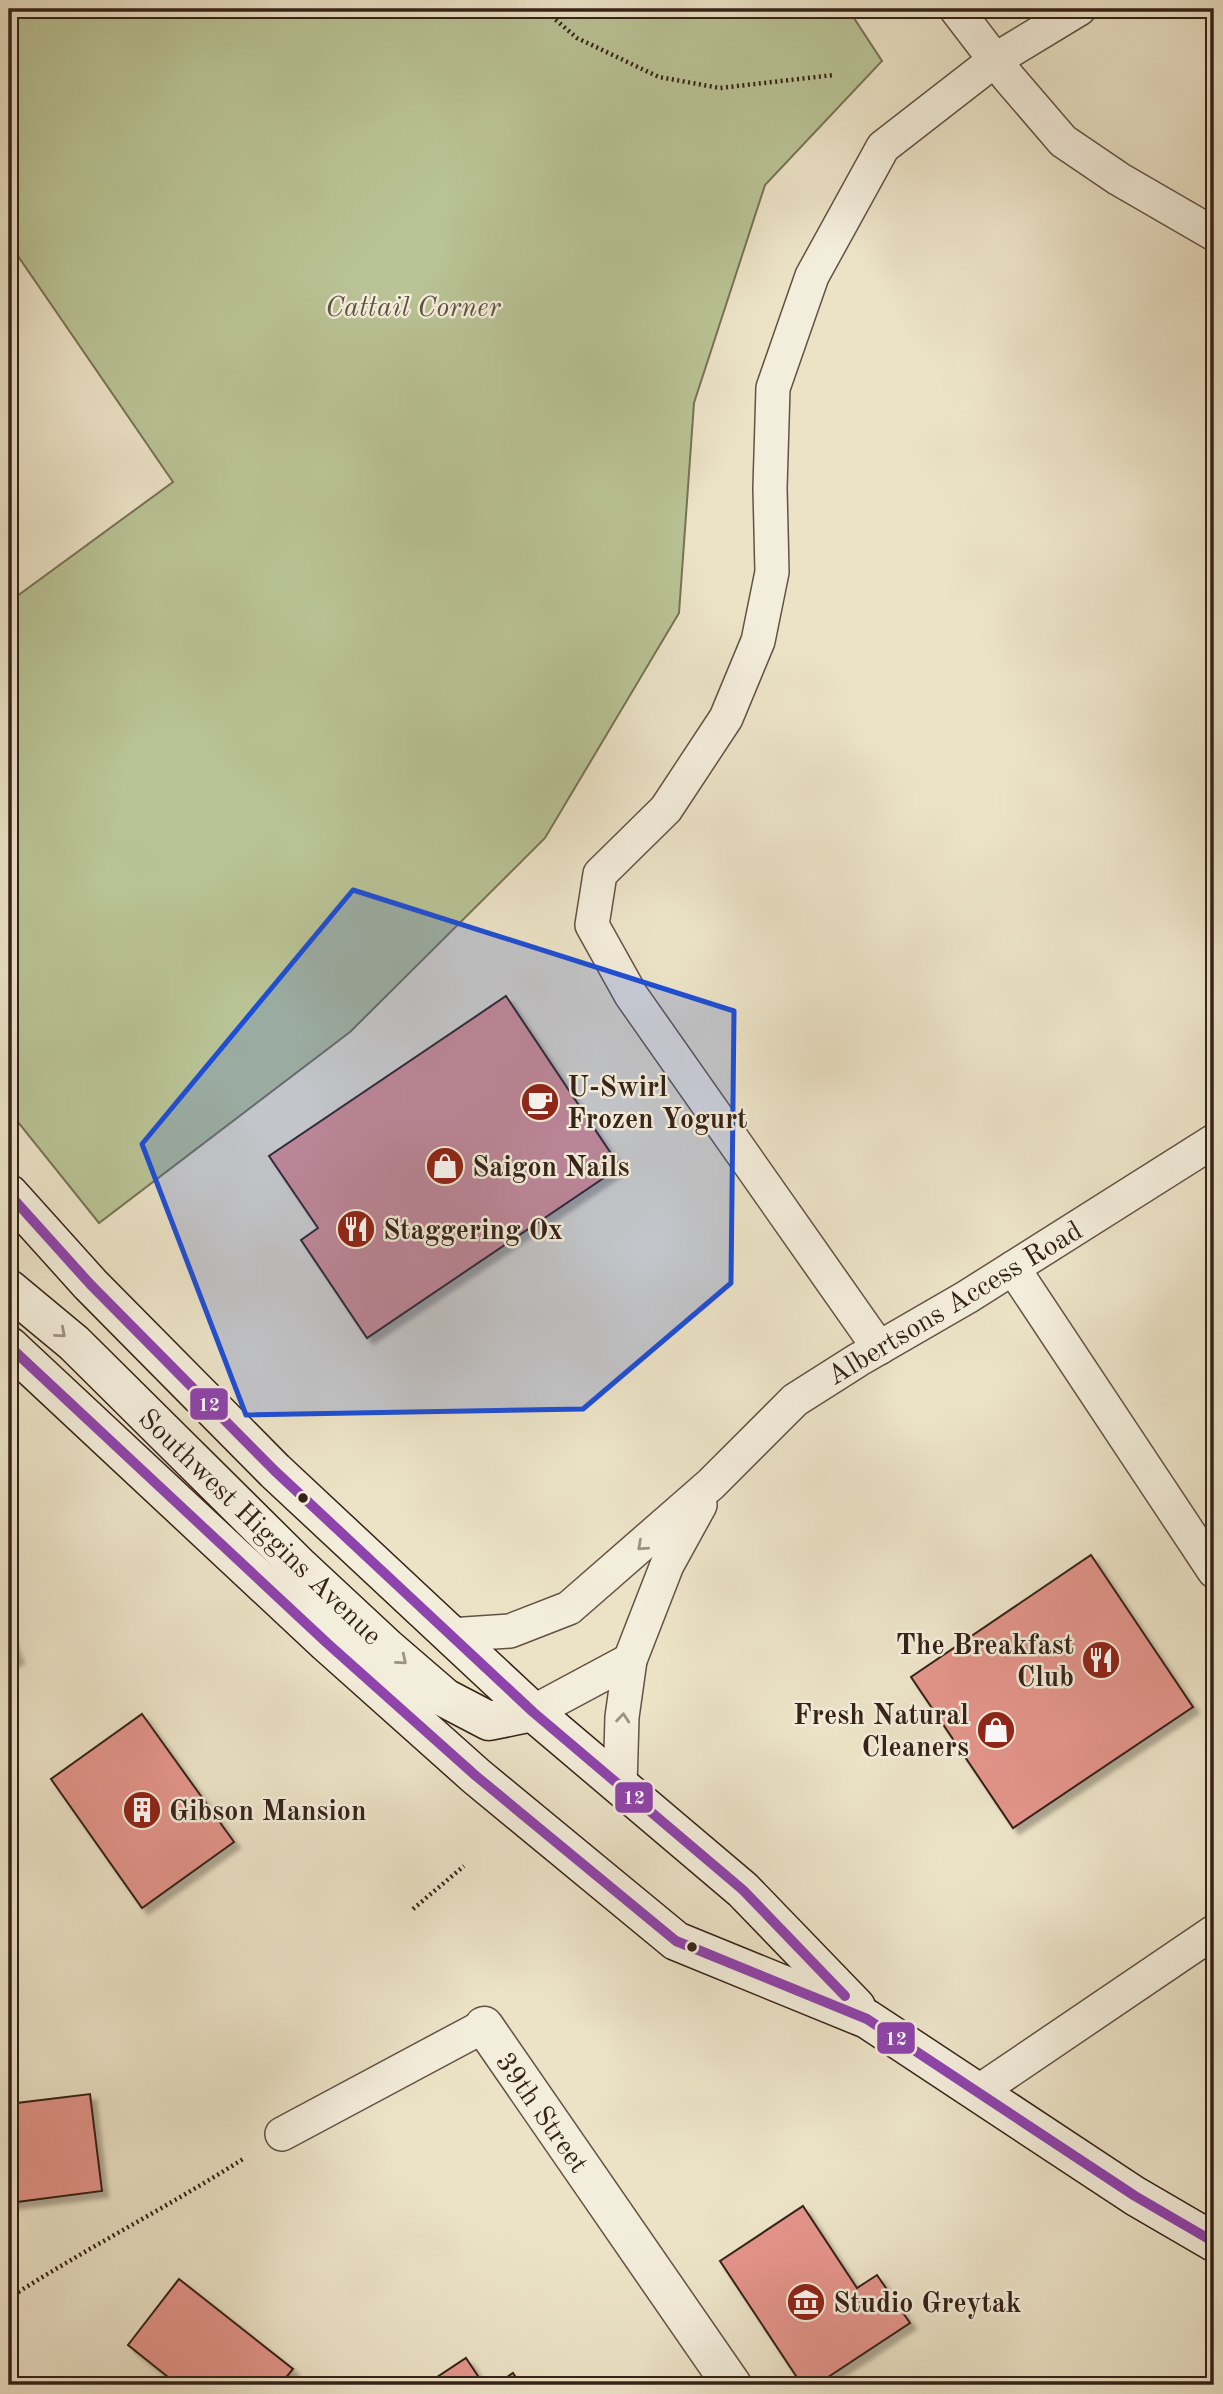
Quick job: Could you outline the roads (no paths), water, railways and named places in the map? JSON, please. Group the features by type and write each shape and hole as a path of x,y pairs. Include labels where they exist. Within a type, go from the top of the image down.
{"main road":[{"name":"Southwest Higgins Avenue","path":"9,1194 90,1284 275,1471 533,1712 743,1890 867,2019"},
{"name":"Southwest Higgins Avenue","path":"9,1289 74,1343 300,1567 445,1698 489,1721 533,1712"},
{"name":"Southwest Higgins Avenue","path":"9,1346 327,1643 476,1776 676,1941 867,2019 1135,2196 1214,2242"},
{"name":"39th Street","path":"484,2026 732,2385"}],"lane":[{"path":"956,9 1063,141 1119,179 1214,234"},
{"path":"879,1348 631,995 592,925 600,874 666,809 726,718 758,640 772,572 770,488 773,388 812,276 883,147 995,60 1079,9"},
{"name":"Albertsons Access Road","path":"711,1485 795,1400 967,1297 1214,1141"},
{"path":"1013,1268 1214,1571"},
{"path":"450,1635 510,1632 569,1608 711,1485"},
{"path":"620,1786 622,1717 630,1660 667,1565 711,1485"},
{"path":"533,1712 630,1660"},
{"path":"978,2092 1214,1932"},
{"name":"39th Street","path":"282,2134 484,2026"}],"place":[{"name":"U-Swirl Frozen Yogurt","path":"540,1102"},
{"name":"Saigon Nails","path":"445,1166"},
{"name":"Staggering Ox","path":"356,1229"},
{"name":"The Breakfast Club","path":"1101,1660"},
{"name":"Fresh Natural Cleaners","path":"996,1730"},
{"name":"Gibson Mansion","path":"142,1810"},
{"name":"Studio Greytak","path":"806,2302"}],"park label":[{"name":"Cattail Corner","path":"413,306"}]}
